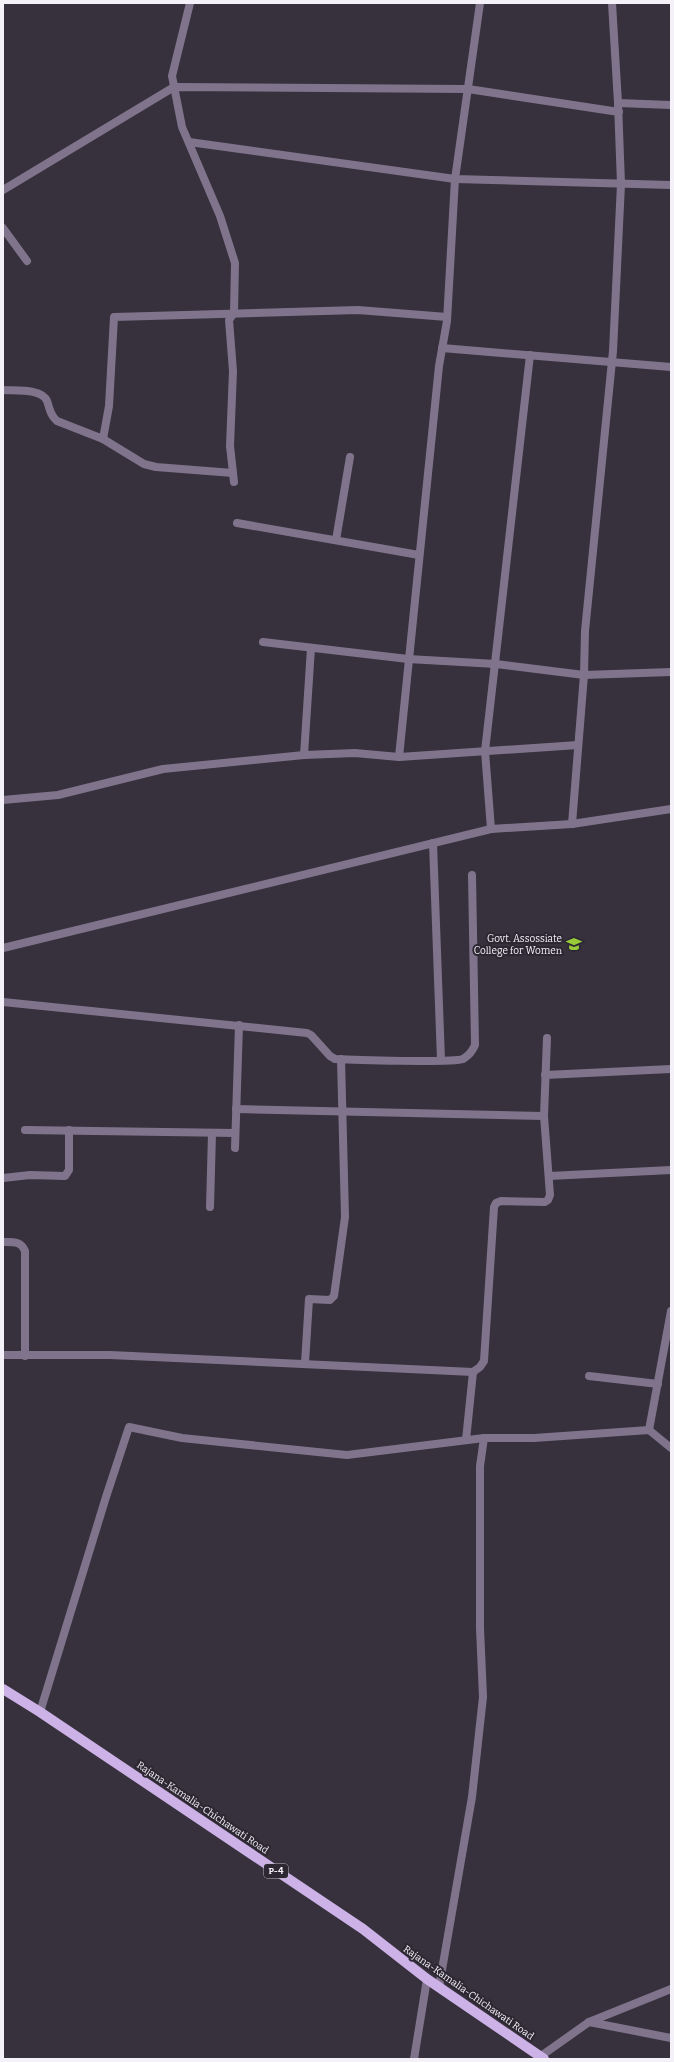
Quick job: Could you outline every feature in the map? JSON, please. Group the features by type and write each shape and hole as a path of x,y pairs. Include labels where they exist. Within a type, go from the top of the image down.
{"main road":[{"name":"Rajana-Kamalia-Chichawati Road","path":"3,1689 40,1712 363,1930 427,1979 543,2058"}],"street":[{"path":"190,3 172,76 182,127 220,216 235,263 234,314 229,320 233,370 230,446 234,482"},
{"path":"399,757 418,555 442,348 447,317 455,179 480,3"},
{"path":"572,824 584,675 585,631 611,362 621,184 612,3"},
{"path":"3,190 174,87 468,89 618,112"},
{"path":"618,103 671,105"},
{"path":"189,142 455,179 671,185"},
{"path":"3,228 27,261"},
{"path":"103,439 109,406 114,317 358,310 447,317"},
{"path":"442,348 671,367"},
{"path":"491,829 485,751 530,355"},
{"path":"3,390 42,395 47,399 51,416 57,421 103,439 144,464 156,467 233,473"},
{"path":"336,540 350,457"},
{"path":"236,523 418,555"},
{"path":"264,642 408,659 496,664 584,675 671,672"},
{"path":"304,756 312,648"},
{"path":"3,800 58,795 163,769 304,756 355,753 399,757 578,745"},
{"path":"3,948 491,829 572,824 671,809"},
{"path":"433,843 441,1060"},
{"path":"3,1002 239,1025 309,1034 332,1058 463,1059 472,1051 474,1045 472,875"},
{"path":"235,1148 239,1025"},
{"path":"3,1355 110,1355 473,1372 480,1367 484,1361 494,1207 496,1203 501,1201 545,1202 548,1200 550,1195 544,1116 547,1038"},
{"path":"305,1363 309,1299 330,1300 334,1296 345,1217 341,1059"},
{"path":"545,1075 671,1069"},
{"path":"236,1109 544,1116"},
{"path":"25,1130 235,1133"},
{"path":"3,1178 30,1175 65,1176 69,1170 70,1130"},
{"path":"210,1207 212,1133"},
{"path":"549,1176 671,1170"},
{"path":"3,1242 19,1243 23,1246 25,1251 25,1356"},
{"path":"649,1430 671,1311"},
{"path":"466,1440 473,1372"},
{"path":"589,1376 658,1384"},
{"path":"40,1712 129,1427 182,1438 347,1455 484,1438 534,1438 649,1430 671,1448"},
{"path":"440,1987 472,1797 483,1696 480,1628 480,1466 484,1438"},
{"path":"414,2059 427,1979"},
{"path":"543,2058 590,2022 671,1990"},
{"path":"590,2022 671,2038"}],"place":[{"name":"Govt. Assossiate College for Women","path":"574,944"}]}
